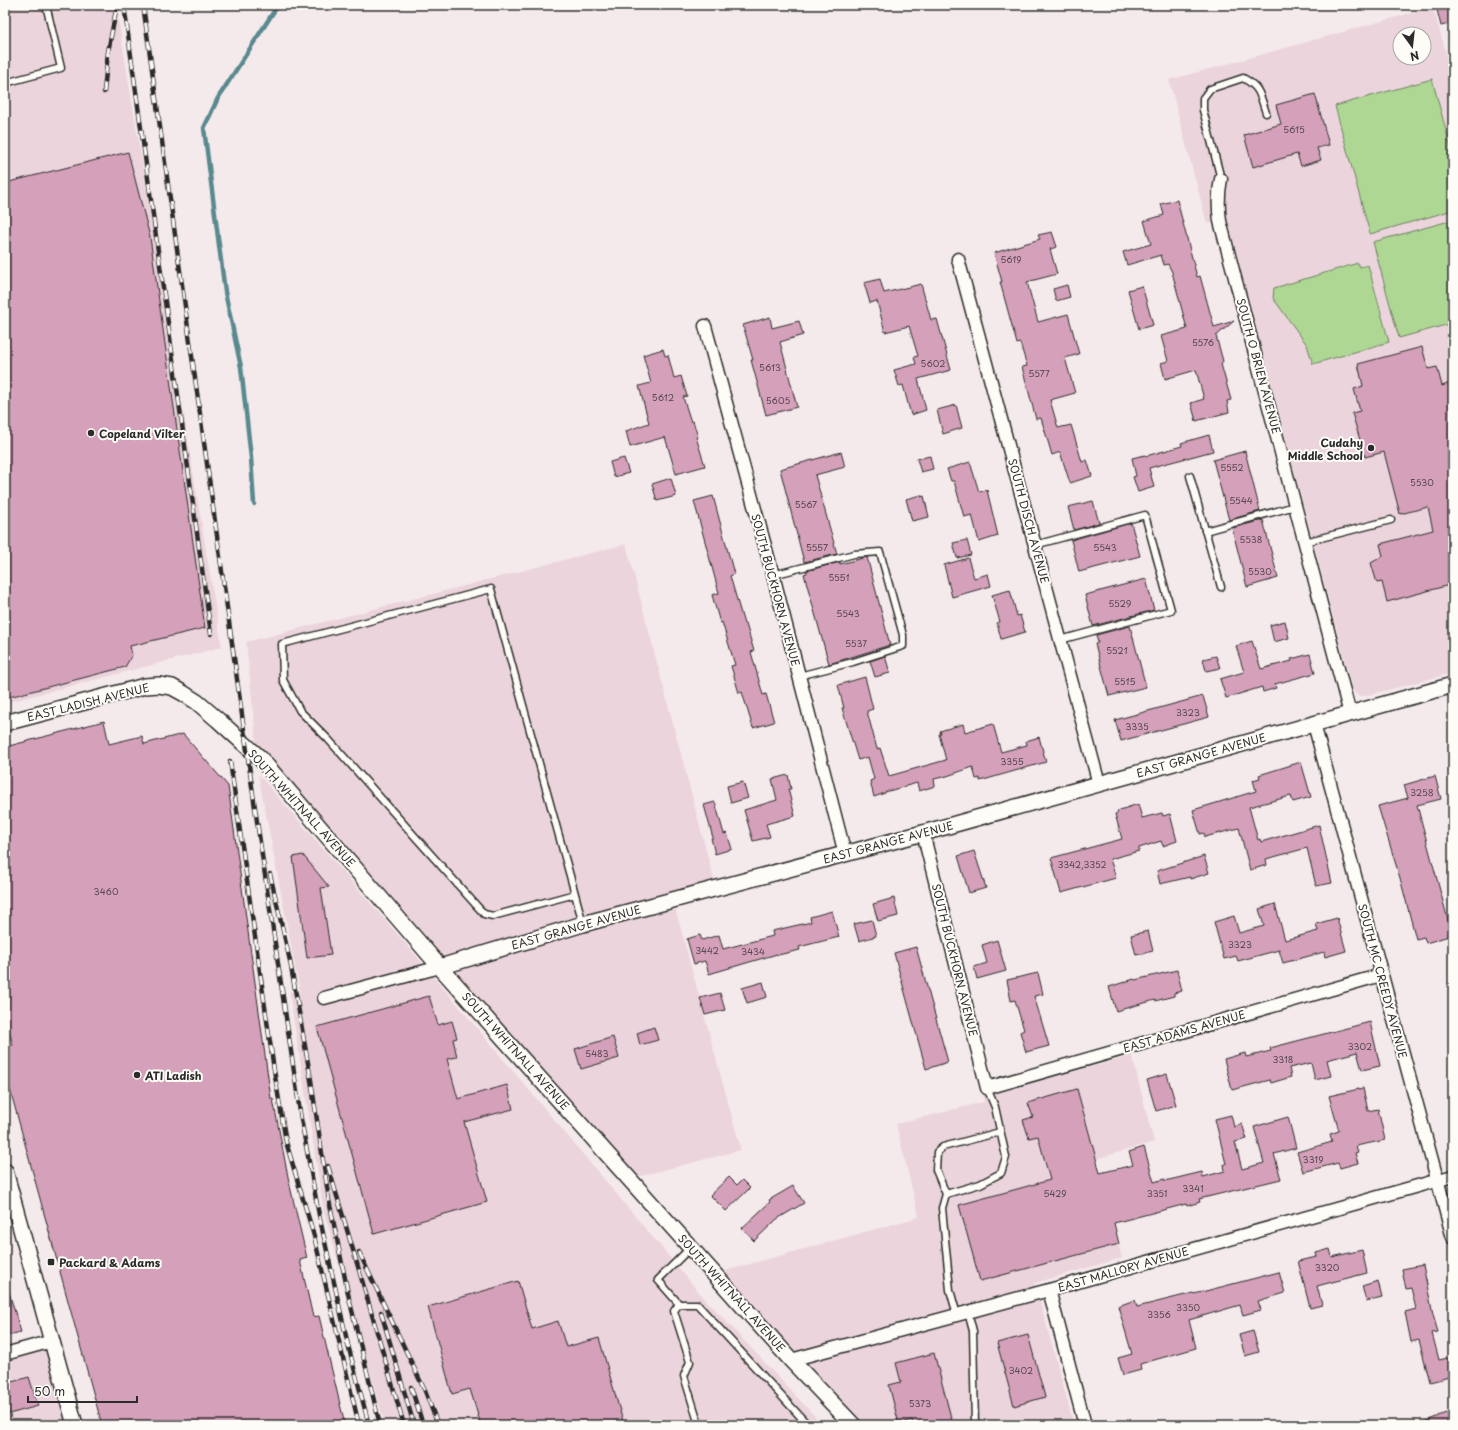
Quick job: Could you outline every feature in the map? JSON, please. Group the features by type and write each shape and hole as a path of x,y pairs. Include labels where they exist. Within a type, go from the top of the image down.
{"street":[{"name":"SOUTH O BRIEN AVENUE","path":"1221,179 1218,207 1220,221 1350,714"},
{"name":"SOUTH DISCH AVENUE","path":"958,259 1099,784"},
{"name":"SOUTH BUCKHORN AVENUE","path":"705,326 845,854"},
{"name":"EAST LADISH AVENUE","path":"5,723 145,686 159,685 172,687"},
{"name":"EAST GRANGE AVENUE","path":"324,998 440,967 583,924 923,833 1453,685"},
{"name":"SOUTH WHITNALL AVENUE","path":"172,687 197,702 260,758 440,967 792,1360 853,1425"},
{"name":"SOUTH MC CREEDY AVENUE","path":"1314,724 1453,1238"},
{"name":"SOUTH BUCKHORN AVENUE","path":"923,833 987,1088"},
{"name":"EAST ADAMS AVENUE","path":"987,1088 1382,975"},
{"path":"5,1172 75,1425"},
{"name":"EAST MALLORY AVENUE","path":"792,1360 1049,1290 1453,1176"},
{"path":"1049,1290 1085,1425"},
{"path":"5,1354 52,1341"}],"lane":[{"path":"5,83 61,68 46,5"},
{"path":"1221,179 1203,110 1203,98 1210,89 1242,78 1250,82 1259,91 1266,113"},
{"path":"1190,476 1221,587"},
{"path":"1205,531 1296,506"},
{"path":"1035,545 1145,515 1171,610 1060,640"},
{"path":"1305,542 1391,520"},
{"path":"772,575 854,554 880,552 903,636 903,646 853,662 799,676"},
{"path":"575,894 493,916 484,914 328,739 300,711 283,680 282,644 491,589 575,894 583,924"},
{"path":"946,1194 980,1184 1001,1173 1006,1157 995,1107 987,1088"},
{"path":"976,1425 972,1331 950,1290 942,1208 946,1194 936,1170 938,1152 943,1147 1000,1132"},
{"path":"691,1247 658,1280 679,1304 697,1304 808,1425"},
{"path":"679,1304 674,1311 690,1362 684,1376 699,1425"}],"shaded area":[{"name":"Copeland Vilter","path":"5,5 116,5 222,647 5,703"},
{"name":"Cudahy Middle School","path":"1433,7 1453,78 1453,673 1365,696 1358,696 1353,691 1227,218 1207,224 1169,80"},
{"path":"626,544 714,880 671,893 741,1150 637,1177 257,749 246,642"},
{"path":"258,774 419,959 698,1291 823,1425 385,1425 324,1212 289,991 300,992"},
{"path":"1132,1056 1154,1142 1096,1159 1122,1258 1035,1283 1074,1425 861,1425 721,1272 919,1217 896,1124 984,1102 983,1096"},
{"path":"52,1341 75,1425 5,1425 5,1354"}],"green space":[{"path":"1432,79 1453,156 1453,210 1370,234 1335,106"},
{"path":"1453,220 1453,323 1399,338 1373,242"},
{"path":"1358,263 1360,267 1368,265 1389,342 1313,364 1307,345 1273,298 1274,288"}],"building":[{"path":"1453,6 1453,23 1441,26 1437,10"},
{"path":"1315,94 1329,145 1317,148 1321,160 1301,166 1297,154 1253,167 1244,135 1281,124 1276,105"},
{"name":"Copeland Vilter","path":"128,152 150,237 205,628 130,646 132,655 125,667 5,698 5,183"},
{"path":"1177,200 1197,277 1200,276 1214,327 1234,321 1216,336 1223,361 1221,364 1231,400 1227,401 1229,412 1196,421 1191,403 1204,399 1196,370 1165,379 1161,363 1168,361 1161,336 1187,329 1172,272 1168,264 1164,265 1161,255 1127,265 1123,252 1151,244 1144,221 1164,215 1161,204"},
{"path":"1052,232 1057,247 1050,249 1057,274 1027,282 1038,322 1068,314 1079,354 1065,358 1075,393 1050,400 1058,428 1071,425 1082,462 1087,460 1092,476 1070,483 1060,452 1052,455 1041,418 1036,419 1022,367 1027,366 1020,343 1017,344 1000,282 1002,282 994,253 1040,239 1038,235"},
{"path":"880,279 884,293 921,284 931,320 937,319 951,370 918,379 926,410 911,415 903,385 899,386 894,370 916,364 914,357 918,356 909,326 885,332 877,301 870,303 864,283"},
{"path":"1067,285 1070,297 1056,301 1053,289"},
{"path":"1142,286 1153,325 1139,329 1128,290"},
{"path":"770,317 772,328 799,321 803,335 780,342 797,407 766,415 743,325"},
{"path":"1422,347 1428,369 1437,367 1442,386 1450,383 1453,393 1453,584 1387,602 1382,582 1377,583 1371,563 1383,556 1380,544 1433,530 1428,507 1400,514 1384,452 1365,457 1352,413 1360,411 1354,389 1363,386 1358,364"},
{"path":"663,349 665,356 668,355 674,378 681,376 687,396 683,397 691,422 693,421 698,437 696,437 705,466 676,474 665,437 630,447 626,431 649,423 639,386 651,383 643,355"},
{"path":"956,405 962,428 943,434 937,410"},
{"path":"1209,435 1213,451 1149,468 1154,487 1138,492 1133,477 1136,476 1132,458 1146,456 1182,446 1181,443"},
{"path":"1245,451 1260,511 1229,520 1213,460"},
{"path":"841,452 845,467 815,475 837,554 804,562 780,469"},
{"path":"930,456 933,469 921,472 917,459"},
{"path":"624,458 629,473 614,477 610,462"},
{"path":"970,462 979,492 987,490 998,536 979,542 972,515 964,517 954,481 951,481 947,469"},
{"path":"671,478 676,496 657,501 652,484"},
{"path":"921,495 921,497 924,496 929,517 912,521 906,499"},
{"path":"713,496 734,574 730,576 744,624 746,624 754,651 751,652 763,695 766,694 774,722 753,728 742,692 739,693 731,666 735,665 712,595 719,593 694,501"},
{"path":"1093,501 1099,523 1074,530 1068,507"},
{"path":"1263,520 1278,578 1247,587 1232,528"},
{"path":"1131,523 1140,556 1079,572 1071,540"},
{"path":"967,540 971,555 957,558 953,543"},
{"path":"867,557 890,645 829,664 804,574 807,573 806,571"},
{"path":"968,558 974,578 988,574 991,586 952,597 944,565"},
{"path":"1146,579 1154,610 1093,626 1085,595"},
{"path":"1010,590 1017,616 1020,615 1025,632 1001,639 997,623 1000,622 992,595"},
{"path":"1285,621 1289,638 1274,642 1270,625"},
{"path":"1130,626 1146,687 1109,696 1095,644 1098,643 1096,635"},
{"path":"1252,641 1261,669 1292,661 1291,659 1310,654 1315,673 1275,684 1276,688 1263,692 1262,687 1226,698 1220,679 1244,672 1236,646"},
{"path":"885,656 890,673 875,677 870,661"},
{"path":"1216,656 1220,668 1206,671 1203,659"},
{"path":"865,677 873,709 867,711 877,749 880,748 889,776 946,760 939,734 941,734 940,731 963,724 965,732 993,724 1001,752 1027,745 1026,741 1039,737 1046,762 980,781 980,778 976,779 973,767 934,779 935,786 919,791 917,783 885,792 874,797 870,781 874,779 868,757 858,760 842,708 844,708 838,685"},
{"path":"1203,696 1209,717 1121,741 1115,720"},
{"name":"ATI Ladish","path":"104,721 109,744 142,736 144,744 183,734 228,786 271,1099 273,1099 289,1182 307,1258 300,1260 313,1317 319,1316 345,1425 102,1425 5,1071 5,1047 13,1045 5,1016 5,747"},
{"path":"1301,762 1311,797 1293,802 1291,796 1249,807 1258,840 1260,839 1261,842 1319,825 1332,883 1316,886 1307,848 1266,859 1267,865 1250,870 1239,828 1205,837 1204,833 1200,834 1193,810 1256,791 1253,780 1260,778 1259,775"},
{"path":"788,775 791,789 788,789 795,816 766,824 770,837 753,841 744,810 777,800 772,779"},
{"path":"1435,776 1441,799 1417,805 1452,935 1426,943 1424,937 1416,939 1400,878 1378,806 1408,798 1404,785"},
{"path":"743,782 748,798 731,803 727,786"},
{"path":"715,802 724,834 727,833 732,849 715,854 711,838 713,838 704,805"},
{"path":"1138,804 1142,818 1162,813 1163,816 1170,814 1177,841 1163,846 1161,841 1139,848 1139,851 1110,859 1116,878 1061,893 1051,858 1122,839 1115,814 1118,813 1117,811"},
{"path":"974,851 986,888 969,893 958,856"},
{"path":"303,855 329,887 321,888 331,955 307,958 293,857"},
{"path":"1204,856 1209,873 1190,879 1190,877 1160,884 1157,871"},
{"path":"894,898 898,916 878,921 873,904"},
{"path":"1275,904 1285,940 1318,931 1316,924 1337,918 1346,951 1325,957 1324,952 1283,963 1279,950 1238,961 1236,956 1224,959 1214,922 1234,916 1239,933 1264,926 1259,909"},
{"path":"832,911 839,937 799,947 800,950 777,954 709,974 705,961 694,964 687,939 700,935 702,940 719,935 723,949 773,936 772,931 811,922 810,917"},
{"path":"872,920 876,936 859,941 854,924"},
{"path":"1148,931 1153,951 1136,955 1131,935"},
{"path":"997,940 1006,971 977,979 974,967 987,963 982,945"},
{"path":"916,947 948,1062 926,1069 894,953"},
{"path":"1177,970 1182,991 1174,993 1174,996 1116,1011 1109,987 1134,979"},
{"path":"1038,973 1043,994 1034,996 1049,1046 1026,1052 1020,1032 1024,1030 1015,1000 1011,1001 1007,980"},
{"path":"763,982 767,997 747,1003 742,988"},
{"path":"720,993 725,1010 705,1015 700,998"},
{"path":"429,996 438,1025 452,1021 457,1038 453,1039 457,1057 447,1059 458,1099 507,1085 513,1109 464,1122 487,1202 374,1234 317,1027"},
{"path":"1370,1022 1380,1066 1362,1070 1357,1052 1327,1060 1331,1076 1315,1080 1311,1063 1289,1068 1291,1077 1271,1083 1270,1080 1232,1090 1224,1059 1245,1053 1246,1057 1271,1051 1270,1048"},
{"path":"654,1027 658,1040 640,1045 637,1033"},
{"path":"613,1037 619,1058 581,1069 575,1049"},
{"path":"1167,1074 1176,1105 1156,1111 1147,1080"},
{"path":"1363,1088 1368,1111 1378,1109 1385,1140 1356,1146 1358,1152 1355,1153 1358,1163 1340,1168 1338,1163 1303,1172 1297,1152 1332,1142 1330,1134 1339,1131 1329,1096"},
{"path":"1077,1089 1100,1173 1133,1165 1129,1152 1144,1147 1154,1182 1165,1179 1165,1181 1202,1172 1203,1177 1225,1171 1224,1164 1226,1164 1215,1119 1231,1115 1234,1127 1242,1124 1247,1139 1235,1142 1242,1169 1264,1163 1254,1127 1288,1117 1296,1148 1274,1154 1281,1179 1199,1199 1200,1202 1187,1206 1186,1204 1114,1223 1119,1244 980,1281 959,1205 1050,1180 1038,1136 1029,1138 1023,1120 1033,1117 1028,1103"},
{"path":"729,1177 737,1185 742,1180 750,1188 726,1211 710,1195"},
{"path":"793,1186 804,1203 777,1219 754,1241 742,1228 770,1202 769,1200"},
{"path":"1330,1249 1332,1257 1362,1250 1367,1273 1317,1286 1322,1305 1310,1308 1298,1261 1317,1257 1316,1253"},
{"path":"1423,1265 1438,1332 1432,1333 1439,1360 1448,1358 1453,1376 1430,1382 1419,1340 1411,1342 1405,1312 1416,1309 1411,1288 1406,1289 1402,1269"},
{"path":"1279,1272 1285,1293 1258,1301 1261,1310 1243,1315 1240,1305 1189,1320 1196,1348 1140,1364 1141,1370 1123,1375 1118,1358 1132,1354 1118,1306 1135,1300 1137,1307"},
{"path":"518,1281 532,1329 558,1321 566,1347 599,1338 624,1425 481,1425 470,1389 452,1394 428,1307"},
{"path":"1378,1281 1382,1297 1366,1301 1362,1286"},
{"path":"5,1289 8,1289 21,1332 5,1336"},
{"path":"1253,1331 1259,1352 1245,1356 1239,1335"},
{"path":"1028,1335 1045,1397 1014,1406 997,1343"},
{"path":"934,1353 953,1425 913,1425 912,1420 899,1424 889,1385 901,1382 896,1363"},
{"path":"29,1377 38,1406 9,1414 5,1398 5,1384"},
{"path":"1453,1410 1453,1425 1417,1425"}],"waterway":[{"path":"254,504 251,458 241,367 225,292 204,128 218,98 278,5"}],"railway":[{"path":"104,92 108,52 117,5"},
{"path":"124,5 211,634"},
{"path":"143,5 254,801 301,1119 319,1215 348,1345 369,1425"},
{"path":"230,761 274,1070 286,1142 314,1236 359,1425"},
{"path":"270,874 290,961 311,1080 329,1200 349,1298 380,1425"},
{"path":"328,1166 404,1425"},
{"path":"359,1252 425,1391 438,1425"},
{"path":"381,1312 414,1425"},
{"path":"411,1387 423,1425"}],"place":[{"name":"Copeland Vilter","path":"91,433"},
{"name":"Cudahy Middle School","path":"1371,448"},
{"name":"ATI Ladish","path":"137,1075"},
{"name":"Packard & Adams","path":"51,1262"}]}
